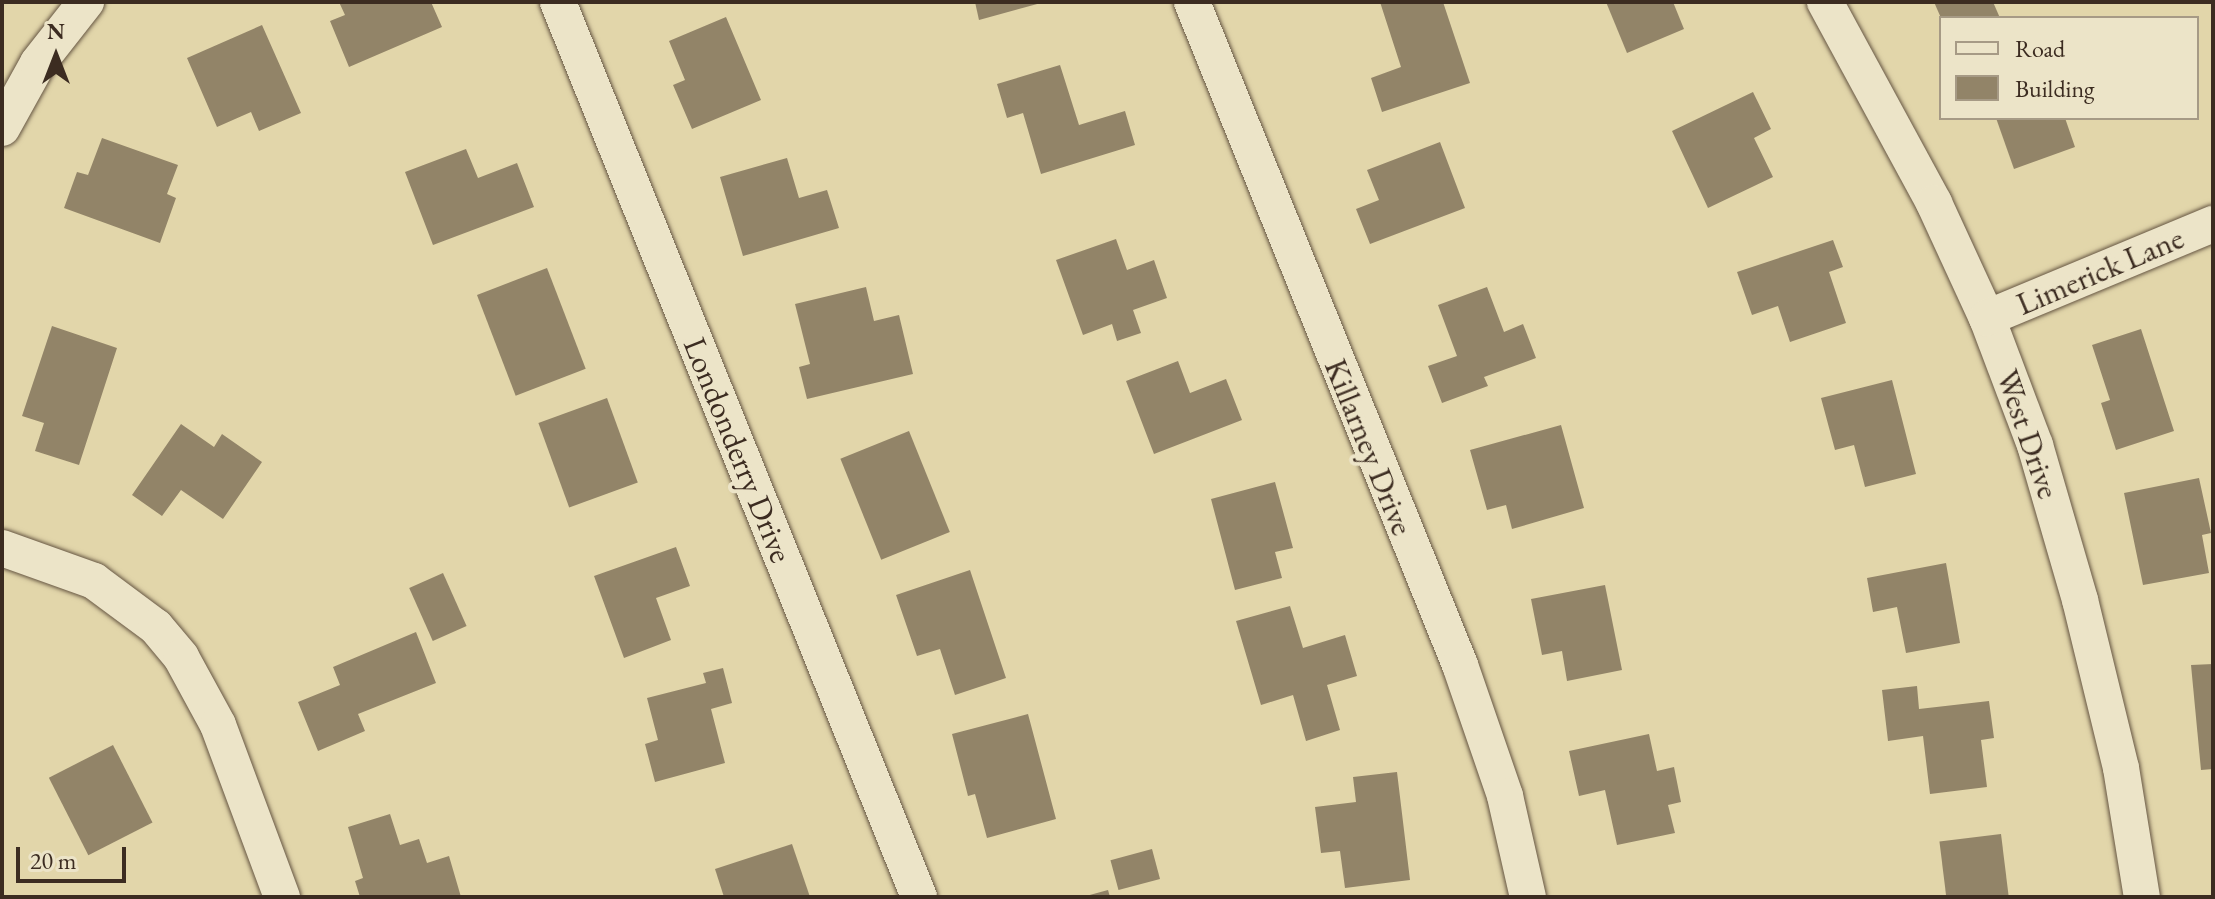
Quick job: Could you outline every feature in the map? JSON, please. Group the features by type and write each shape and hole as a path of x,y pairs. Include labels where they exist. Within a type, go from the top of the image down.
{"street":[{"path":"2,128 38,63 86,2"},
{"name":"Londonderry Drive","path":"558,2 919,897"},
{"name":"Killarney Drive","path":"1192,2 1460,665 1505,796 1528,897"},
{"name":"West Drive","path":"1825,2 1934,203 1987,318 2035,445 2080,600 2121,768 2142,897"},
{"name":"Limerick Lane","path":"1987,318 2213,224"},
{"path":"2,548 94,581 156,627 181,657 218,725 282,897"}],"building":[{"path":"339,2 431,2 442,27 349,67 330,21 345,15"},
{"path":"975,2 1041,2 1041,3 979,20"},
{"path":"1380,2 1443,2 1470,83 1382,112 1371,78 1401,67"},
{"path":"1606,2 1673,2 1684,29 1627,53"},
{"path":"1934,2 1993,2 1999,16 1940,16"},
{"path":"726,17 761,100 692,129 673,85 685,80 669,41"},
{"path":"262,25 301,113 259,131 251,112 217,127 187,58"},
{"path":"1060,65 1079,125 1125,111 1135,145 1041,174 1023,113 1007,118 997,84"},
{"path":"1753,92 1771,129 1754,138 1773,177 1708,208 1672,131"},
{"path":"1997,120 2066,120 2075,147 2014,169"},
{"path":"102,138 178,165 167,194 176,198 160,243 64,208 77,172 88,175"},
{"path":"1440,142 1465,208 1370,244 1356,209 1379,200 1367,170"},
{"path":"466,149 478,178 517,163 534,207 433,245 405,172"},
{"path":"787,158 799,198 827,190 839,228 743,256 720,177"},
{"path":"1116,239 1127,270 1154,260 1167,298 1133,310 1141,333 1117,341 1112,324 1083,335 1056,260"},
{"path":"1833,240 1843,267 1829,272 1846,323 1790,342 1778,306 1752,315 1737,272"},
{"path":"547,268 586,369 516,396 477,295"},
{"path":"866,287 874,321 899,315 913,374 807,399 799,367 810,364 795,304"},
{"path":"1487,287 1504,332 1523,324 1536,358 1484,377 1488,386 1442,403 1428,366 1457,356 1438,305"},
{"path":"52,326 117,348 79,465 35,451 44,423 22,416"},
{"path":"2141,329 2174,431 2116,450 2101,403 2110,400 2092,345"},
{"path":"1178,361 1190,393 1226,379 1242,420 1154,454 1126,381"},
{"path":"1892,380 1916,474 1865,487 1854,445 1835,450 1821,398"},
{"path":"607,398 638,483 569,508 538,423"},
{"path":"181,424 214,447 222,434 262,462 223,519 181,490 162,516 132,495"},
{"path":"1561,425 1584,508 1512,529 1506,505 1487,510 1470,450"},
{"path":"909,431 950,532 881,560 840,459"},
{"path":"2199,478 2211,533 2202,535 2209,573 2143,585 2124,493"},
{"path":"1275,482 1293,548 1275,552 1282,578 1235,590 1211,499"},
{"path":"676,547 690,586 656,598 671,640 624,658 594,576"},
{"path":"1946,563 1960,643 1906,653 1897,607 1873,612 1867,578"},
{"path":"970,570 1006,678 955,695 940,649 917,656 896,595"},
{"path":"443,573 467,626 433,641 409,588"},
{"path":"1605,585 1622,670 1567,681 1562,651 1542,655 1531,599"},
{"path":"1290,606 1303,648 1345,635 1357,676 1327,685 1340,730 1306,741 1293,695 1261,705 1236,621"},
{"path":"416,632 436,683 358,714 365,731 318,751 298,702 340,685 333,667"},
{"path":"2213,664 2213,769 2201,770 2191,665"},
{"path":"723,668 732,703 711,709 725,763 655,782 645,744 658,740 647,698 706,683 703,673"},
{"path":"1917,686 1919,709 1989,701 1994,738 1981,740 1987,787 1930,794 1923,736 1888,741 1882,690"},
{"path":"1028,714 1056,819 987,838 975,794 968,796 952,734"},
{"path":"1649,734 1657,771 1674,767 1681,802 1668,805 1675,833 1617,845 1605,790 1579,796 1569,751"},
{"path":"113,745 152,823 88,855 49,778"},
{"path":"1397,772 1410,880 1345,888 1340,851 1321,853 1315,807 1356,802 1353,777"},
{"path":"390,814 400,845 419,839 427,863 449,856 461,897 360,897 355,881 363,878 348,827"},
{"path":"2001,834 2009,897 1946,897 1939,842"},
{"path":"792,844 810,897 724,897 715,869"},
{"path":"1152,849 1160,879 1118,890 1110,860"},
{"path":"1108,890 1110,897 1086,896"}]}
